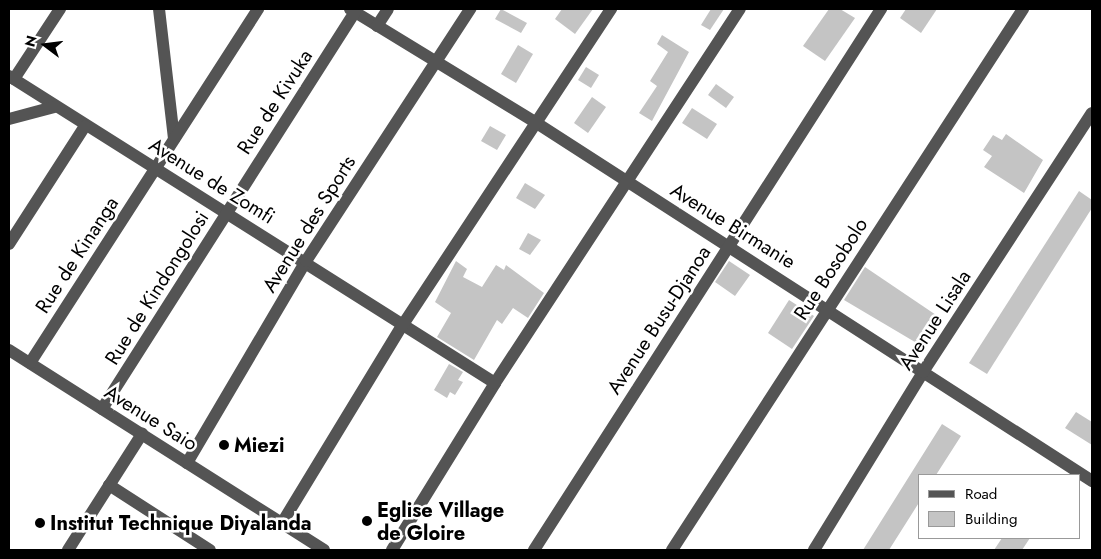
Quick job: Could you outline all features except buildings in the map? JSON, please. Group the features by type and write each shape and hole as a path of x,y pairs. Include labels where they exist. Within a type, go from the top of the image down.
{"street":[{"path":"12,78 60,9"},
{"path":"159,9 174,139"},
{"name":"Rue de Kinanga","path":"30,363 258,9"},
{"path":"377,26 388,9"},
{"name":"Avenue des Sports","path":"187,462 306,261 470,9"},
{"path":"282,523 402,326 611,9"},
{"path":"392,550 495,383 740,9"},
{"name":"Avenue Busu-Djanoa","path":"534,550 881,9"},
{"name":"Rue Bosobolo","path":"672,550 827,308 1023,9"},
{"name":"Avenue Birmanie","path":"352,10 535,122 827,308 1092,481"},
{"name":"Rue de Kivuka","path":"227,212 352,10"},
{"name":"Avenue de Zomfi","path":"12,78 54,107 306,261 402,326 495,383"},
{"path":"9,119 54,107"},
{"name":"Avenue Lisala","path":"814,550 923,372 1092,113"},
{"path":"9,244 85,126"},
{"name":"Rue de Kindongolosi","path":"102,409 227,212"},
{"name":"Avenue Saio","path":"9,350 324,550"},
{"path":"68,550 142,434"},
{"path":"110,485 210,550"}],"place":[{"name":"Miezi","path":"224,445"},
{"name":"Eglise Village de Gloire","path":"367,521"},
{"name":"Institut Technique Diyalanda","path":"40,523"}]}
